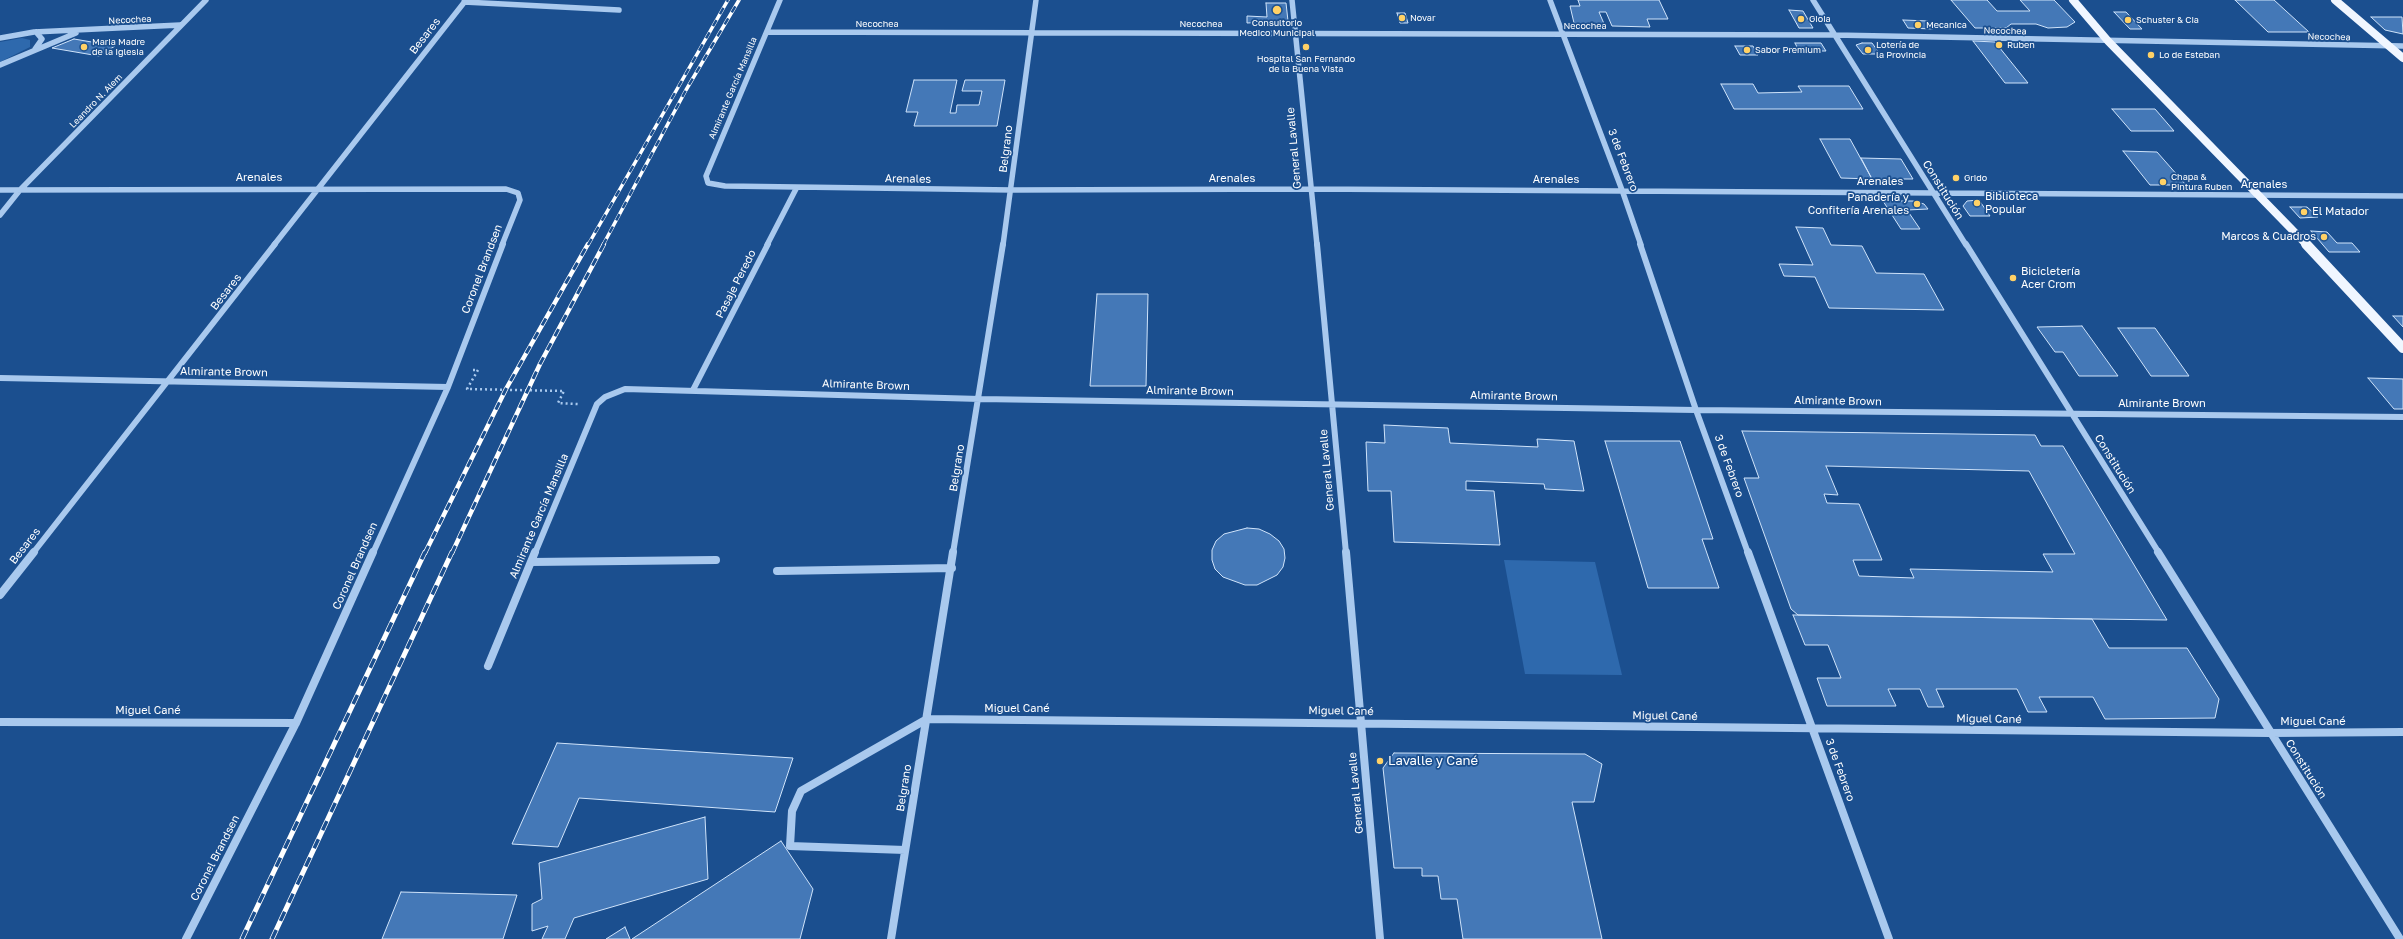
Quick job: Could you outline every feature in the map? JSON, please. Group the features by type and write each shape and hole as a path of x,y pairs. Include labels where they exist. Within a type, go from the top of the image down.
{"main road":[{"path":"2072,0 2108,41 2259,195 2403,348"},
{"path":"2335,0 2403,58"}],"street":[{"name":"Leandro N. Alem","path":"0,215 20,190 206,0"},
{"name":"Almirante García Mansilla","path":"708,183 706,176 780,0"},
{"name":"Belgrano","path":"891,939 980,399 1012,190 1030,33 1036,0"},
{"name":"General Lavalle","path":"1292,0 1309,189 1333,404 1380,939"},
{"name":"3 de Febrero","path":"1550,0 1622,190 1696,410 1890,939"},
{"name":"Constitución","path":"1812,0 1931,193 2400,939"},
{"path":"465,1 619,10"},
{"name":"Besares","path":"0,595 465,1"},
{"name":"Necochea","path":"0,38 36,32 82,31 180,25"},
{"name":"Necochea","path":"0,65 33,50 82,31"},
{"path":"33,50 42,39 36,32"},
{"name":"Necochea","path":"767,32 1296,32 1834,35 2403,46"},
{"name":"Arenales","path":"708,183 725,186 1012,190 1622,190 2403,196"},
{"name":"Pasaje Peredo","path":"693,390 796,187"},
{"name":"Arenales","path":"0,190 506,188 518,193"},
{"name":"Coronel Brandsen","path":"186,939 296,723 448,386 520,200 518,193"},
{"name":"Almirante Brown","path":"0,378 448,386"},
{"name":"Almirante Brown","path":"597,404 605,397 625,389 980,399 1696,410 2403,417"},
{"name":"Almirante García Mansilla","path":"488,666 597,404"},
{"path":"531,562 716,560"},
{"path":"777,571 952,568"},
{"path":"905,850 790,846 792,811 801,792 927,719"},
{"name":"Miguel Cané","path":"927,719 2270,733 2403,732"},
{"name":"Miguel Cané","path":"0,722 296,723"}],"path":[{"path":"448,386 460,386 468,370 478,370 467,389 564,391 558,403 597,404"}],"shaded area":[{"path":"22,38 30,40 30,47 0,62 0,42"},
{"path":"1504,560 1595,562 1622,675 1525,674"}],"building":[{"path":"1578,0 1659,0 1668,19 1647,19 1650,27 1612,26 1606,12 1599,12 1605,26 1580,26 1574,23 1570,6 1580,6"},
{"path":"1951,0 1987,0 1997,11 2030,11 2020,0 2054,0 2075,22 2067,27 2048,28 2036,24 2011,24 2006,28 1975,28"},
{"path":"2235,0 2274,0 2309,32 2268,32"},
{"name":"Consultorio Medico Municipal","path":"1266,3 1286,3 1288,21 1247,23 1247,16 1267,17"},
{"name":"Gioia","path":"1789,10 1803,11 1813,28 1799,28"},
{"name":"Schuster & Cia","path":"2114,12 2126,12 2142,29 2130,29"},
{"name":"Novar","path":"1397,13 1405,13 1408,23 1400,23"},
{"path":"2371,17 2402,17 2403,34 2385,30"},
{"name":"Mecanica","path":"1903,20 1928,21 1933,29 1908,28"},
{"name":"Maria Madre de la Iglesia","path":"74,39 115,46 99,56 52,48"},
{"path":"1973,41 1995,42 2028,83 2005,83"},
{"name":"Gioia","path":"1795,43 1821,43 1826,51 1799,51"},
{"name":"Lotería de la Provincia","path":"1862,43 1872,43 1880,54 1863,54 1856,45"},
{"name":"Sabor Premium","path":"1735,46 1753,46 1758,55 1740,55"},
{"path":"914,80 957,80 950,113 956,113 957,105 979,105 982,91 962,91 965,80 1005,80 997,126 914,126 918,112 906,112"},
{"path":"1721,84 1753,84 1758,93 1802,92 1798,86 1849,86 1863,109 1734,109"},
{"path":"2112,109 2155,109 2174,131 2131,131"},
{"path":"1820,139 1850,139 1872,179 1841,178"},
{"path":"2123,151 2157,152 2186,185 2150,185"},
{"path":"1861,158 1901,159 1913,179 1872,179"},
{"path":"1979,200 1990,216 1970,216 1963,206 1967,201"},
{"path":"1883,201 1913,201 1924,204 1928,209 1907,210 1920,229 1901,229"},
{"name":"El Matador","path":"2290,207 2307,207 2318,217 2300,218"},
{"path":"1796,227 1823,228 1831,245 1862,246 1876,273 1924,274 1944,310 1829,308 1815,277 1784,276 1779,264 1813,265"},
{"name":"Marcos & Cuadros","path":"2311,231 2327,232 2337,243 2352,243 2360,252 2329,252"},
{"path":"1097,294 1148,294 1146,386 1090,386"},
{"path":"2393,316 2403,316 2403,327"},
{"path":"2082,326 2118,376 2079,376 2063,352 2055,352 2037,327"},
{"path":"2118,328 2155,328 2189,376 2151,376"},
{"path":"2368,378 2403,379 2403,409 2394,409"},
{"path":"1384,425 1448,428 1450,443 1538,447 1537,439 1574,441 1584,491 1545,489 1544,484 1466,481 1466,490 1494,491 1500,545 1394,542 1391,491 1368,491 1366,442 1385,443"},
{"path":"1742,431 2035,435 2041,446 2063,446 2167,620 1798,615 1791,609 1744,478 1759,478","holes":["1826,466 2029,471 2075,554 2043,554 2053,572 1910,569 1914,578 1859,576 1853,560 1882,560 1859,504 1827,503 1824,494 1838,495"]},
{"path":"1605,441 1680,441 1713,539 1702,539 1719,588 1648,588"},
{"path":"1247,528 1259,529 1270,534 1279,541 1284,549 1285,558 1283,567 1277,575 1257,585 1245,585 1223,577 1215,569 1212,560 1212,550 1216,541 1224,534"},
{"path":"1793,615 2092,619 2109,648 2187,648 2219,699 2215,718 2105,719 2093,697 2039,697 2047,712 2028,712 2017,689 1936,689 1944,707 1928,707 1920,689 1888,689 1896,706 1827,706 1817,678 1841,678 1828,645 1805,645"},
{"path":"557,743 793,758 775,812 579,798 558,847 512,844"},
{"path":"1394,753 1585,754 1602,764 1594,802 1572,802 1602,939 1463,939 1457,899 1441,899 1438,876 1422,876 1422,868 1394,868 1383,768"},
{"path":"705,817 708,879 574,918 565,939 542,939 548,926 532,931 532,904 542,899 539,863"},
{"path":"781,841 813,889 800,939 632,939"},
{"path":"401,892 517,895 503,939 382,939"},
{"path":"625,927 630,939 606,939"}],"railway":[{"path":"588,245 728,0"},
{"path":"603,245 686,90 739,0"},
{"path":"425,553 506,389 588,244"},
{"path":"452,553 540,364 604,244"},
{"path":"242,939 425,552"},
{"path":"272,939 452,552"}],"place":[{"name":"Consultorio Medico Municipal","path":"1277,10"},
{"name":"Novar","path":"1402,18"},
{"name":"Gioia","path":"1801,19"},
{"name":"Schuster & Cia","path":"2128,20"},
{"name":"Mecanica","path":"1918,25"},
{"name":"Ruben","path":"1999,45"},
{"name":"Maria Madre de la Iglesia","path":"84,47"},
{"name":"Hospital San Fernando de la Buena Vista","path":"1306,47"},
{"name":"Sabor Premium","path":"1747,50"},
{"name":"Lotería de la Provincia","path":"1868,50"},
{"name":"Lo de Esteban","path":"2151,55"},
{"name":"Grido","path":"1956,178"},
{"name":"Chapa & Pintura Ruben","path":"2163,182"},
{"name":"Biblioteca Popular","path":"1977,203"},
{"name":"Panadería y Confitería Arenales","path":"1917,204"},
{"name":"El Matador","path":"2304,212"},
{"name":"Marcos & Cuadros","path":"2324,237"},
{"name":"Bicicletería Acer Crom","path":"2013,278"},
{"name":"Lavalle y Cané","path":"1380,761"}]}
